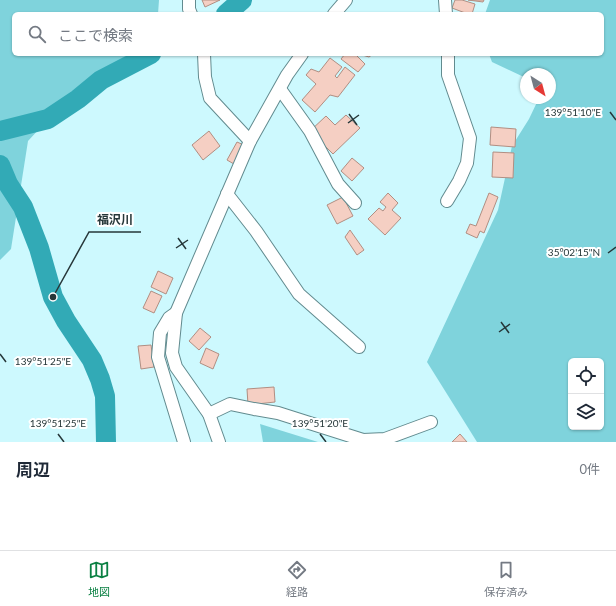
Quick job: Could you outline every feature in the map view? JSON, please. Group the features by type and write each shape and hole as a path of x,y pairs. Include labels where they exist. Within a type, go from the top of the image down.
{"street":[{"path":"189,0 190,12"},
{"path":"336,12 346,0"},
{"path":"445,0 446,12"},
{"path":"204,56 205,77 210,98 250,141"},
{"path":"219,442 209,414 176,367 172,353 176,313 250,141 301,56"},
{"path":"447,201 459,181 467,163 470,138 448,76 448,56"},
{"path":"280,89 310,131 338,184 355,203"},
{"path":"227,194 256,231 299,294 359,347"},
{"path":"176,313 169,318 160,333 158,357 184,442"},
{"path":"209,414 230,404 254,410 278,413 363,440 385,439 431,422"}],"shaded area":[{"path":"0,0 159,0 158,12 12,12 12,56 126,56 77,88 28,141 11,249 0,260"},
{"path":"490,0 616,0 616,442 477,442 427,362 498,210 512,146 529,119 536,104 556,104 556,68 520,68 520,75 492,62 490,56 604,56 604,12 486,12"},
{"path":"260,424 318,442 263,442"}],"building":[{"path":"202,0 220,0 205,7"},
{"path":"455,0 462,0 475,4 473,12 463,12 452,8"},
{"path":"468,0 484,0 483,2"},
{"path":"343,56 357,56 365,64 358,72 341,59"},
{"path":"330,58 342,67 335,76 337,78 345,67 355,75 338,97 330,95 315,112 302,100 316,84 306,75 311,69 319,72"},
{"path":"346,115 360,128 333,154 310,131 326,116 335,125"},
{"path":"491,127 516,129 515,147 490,145"},
{"path":"209,131 220,146 203,160 192,145"},
{"path":"237,142 244,145 234,164 227,160"},
{"path":"493,152 514,153 513,178 492,177"},
{"path":"352,158 364,168 352,181 341,171"},
{"path":"388,193 398,203 392,210 401,218 385,235 368,219 379,208 383,211 386,207 380,202"},
{"path":"489,193 498,197 484,233 480,231 477,238 466,233 470,224 476,226"},
{"path":"343,197 353,216 337,224 327,205"},
{"path":"350,230 364,250 357,255 345,237"},
{"path":"158,271 173,278 166,294 151,287"},
{"path":"151,291 162,296 154,313 143,308"},
{"path":"200,328 211,337 199,350 189,341"},
{"path":"151,345 154,367 141,369 138,346"},
{"path":"206,348 219,354 213,369 200,363"},
{"path":"274,387 275,402 248,405 247,389"},
{"path":"460,434 467,442 452,442"}],"waterway":[{"path":"228,12 242,0"},
{"path":"0,131 48,119 78,99 101,80 147,56"},
{"path":"0,165 8,184 23,207 39,248 53,297 66,321 92,360 100,379 105,396 106,442"}],"place":[{"name":"福沢川","path":"53,297"}]}
